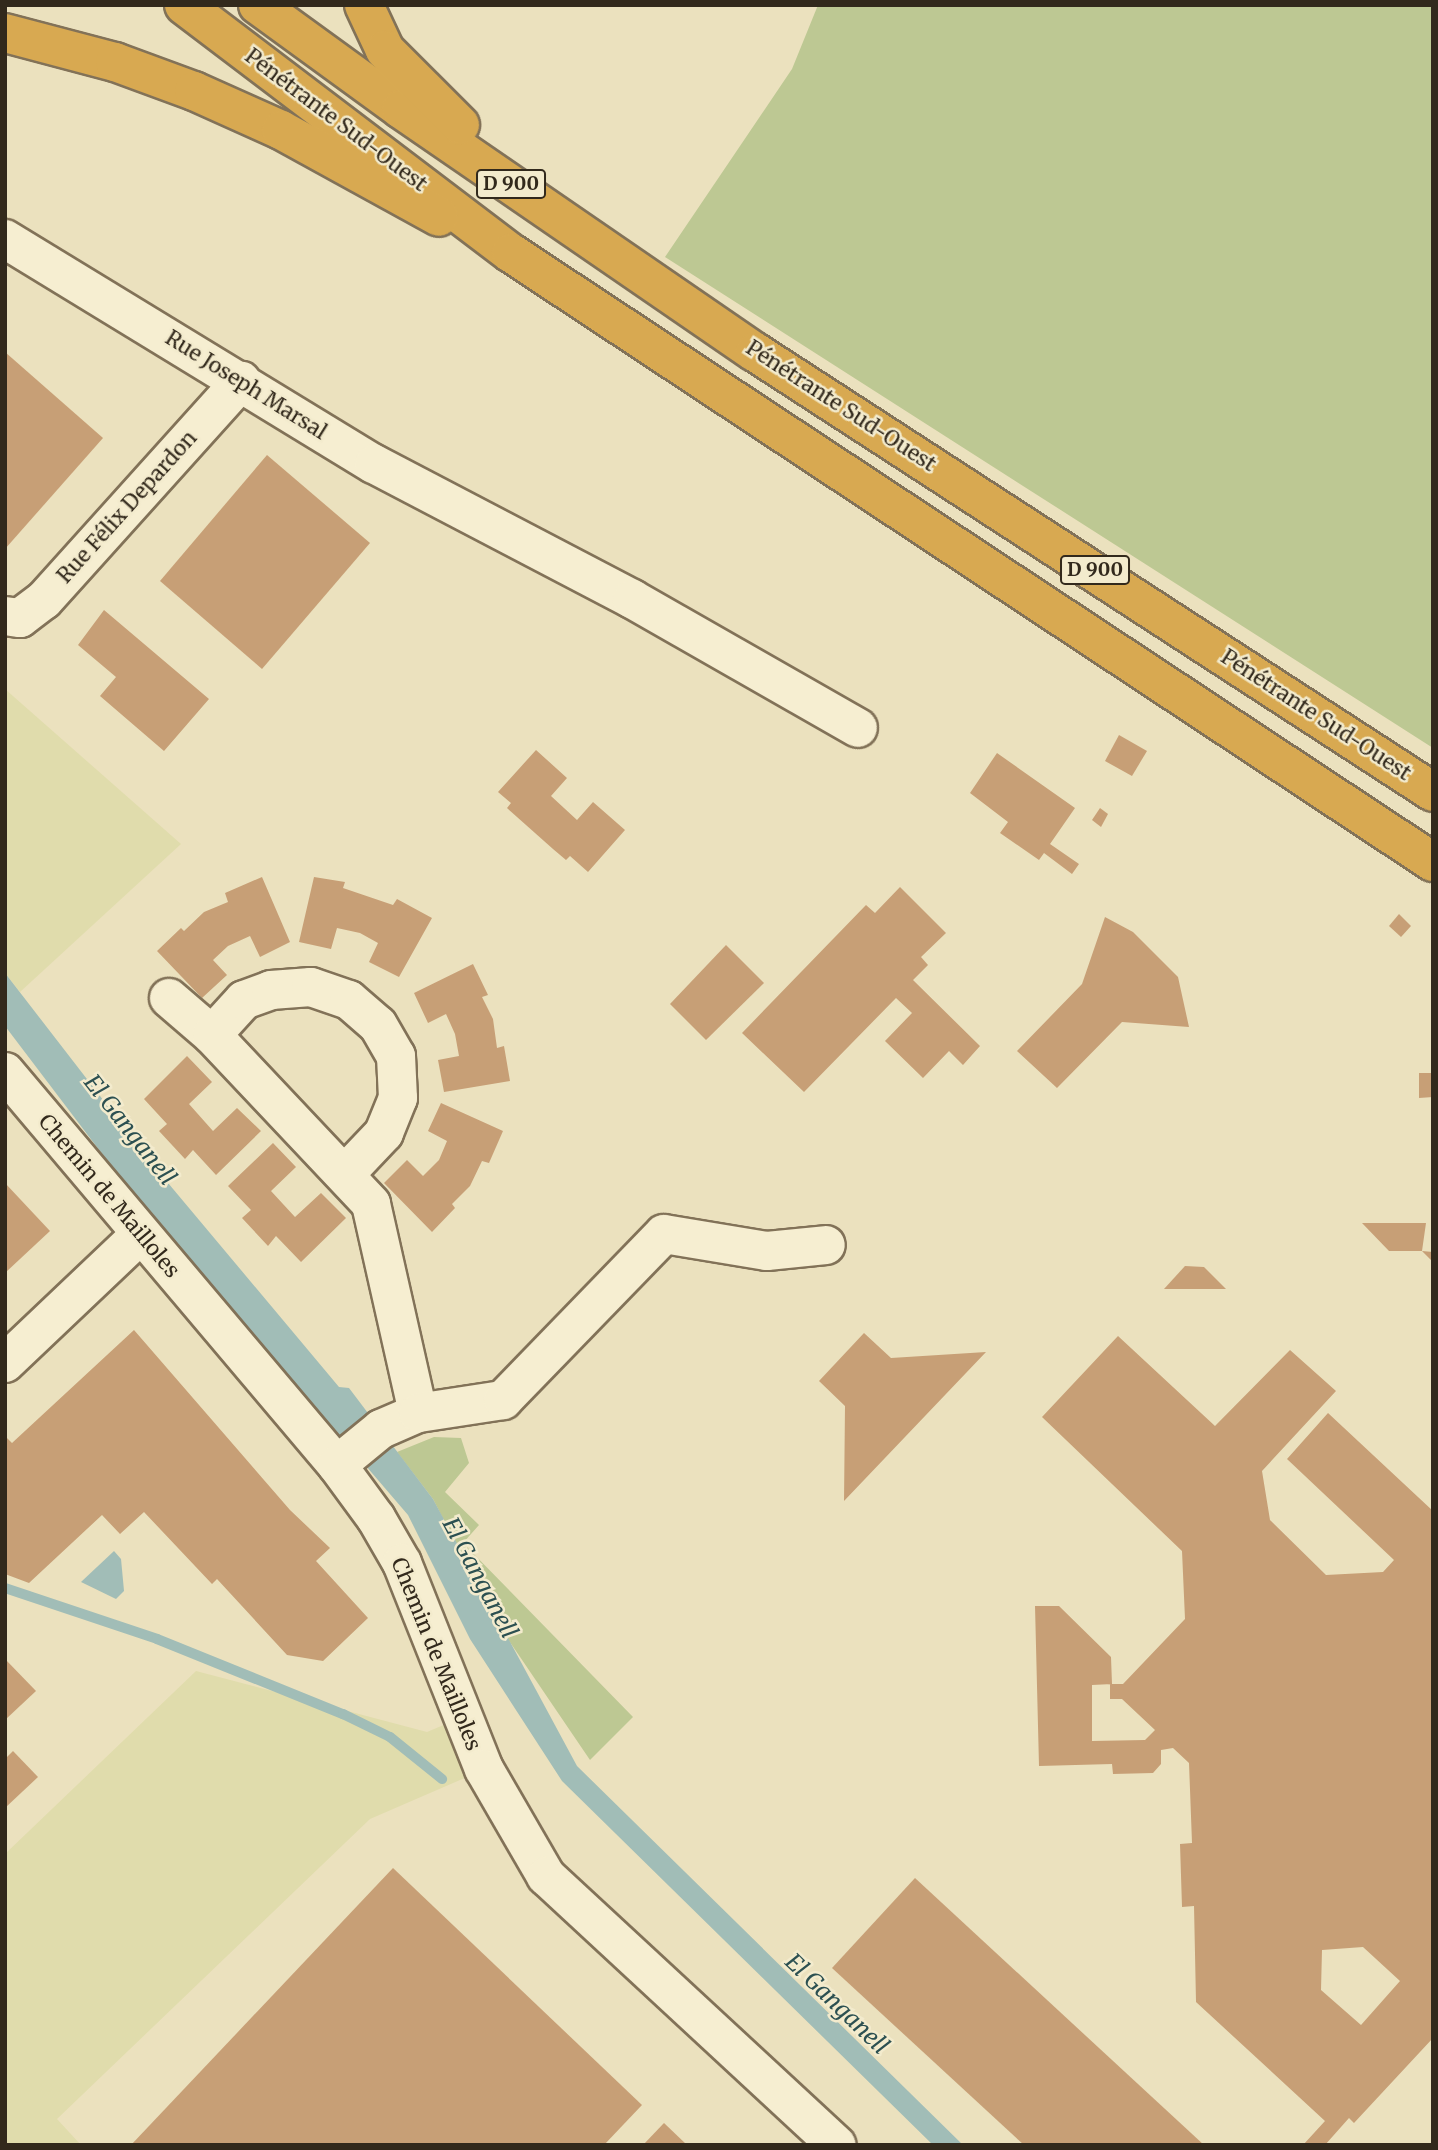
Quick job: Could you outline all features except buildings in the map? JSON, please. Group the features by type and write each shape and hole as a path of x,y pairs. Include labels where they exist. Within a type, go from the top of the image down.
{"highway":[{"name":"Pénétrante Sud-Ouest","path":"184,5 511,253 1119,651 1433,862"},
{"path":"364,5 385,50 423,93 624,260"},
{"name":"Pénétrante Sud-Ouest","path":"263,8 755,352 1433,792"},
{"path":"5,33 115,62 194,91 281,130 383,190 511,253"}],"street":[{"name":"Rue Joseph Marsal","path":"5,239 241,380 374,464 490,523 858,728"},
{"name":"Rue Félix Depardon","path":"5,616 20,618 44,600 241,380"},
{"path":"212,1035 244,1000 271,990 311,988 349,1000 378,1025 396,1056 398,1098 384,1133 346,1174"},
{"path":"169,998 212,1035 346,1174 371,1204 418,1413"},
{"name":"Chemin de Mailloles","path":"5,1072 141,1234 357,1448 484,1769 545,1876 837,2145"},
{"path":"5,1363 141,1234"},
{"path":"357,1448 418,1413 503,1400 664,1234 767,1251 826,1245"}],"shaded area":[{"path":"5,689 181,844 20,992 5,973"},
{"path":"196,1671 427,1732 446,1724 467,1777 370,1819 57,2119 81,2145 5,2145 5,1854"}],"green space":[{"path":"818,5 1433,5 1433,748 665,257 792,69"},
{"path":"434,1437 461,1438 469,1463 445,1492 479,1525 463,1543 633,1717 590,1760 497,1623 433,1499 397,1452"}],"water":[{"path":"5,973 158,1171 339,1387 349,1388 433,1499 577,1766 963,2145 933,2145 562,1781 470,1639 408,1515 131,1192 5,1026"},
{"path":"114,1551 121,1559 124,1591 116,1599 81,1582"}],"waterway":[{"path":"5,1588 157,1639 343,1714 390,1737 442,1779"}],"water label":[{"name":"El Ganganell","path":"130,1130"},
{"name":"El Ganganell","path":"480,1578"},
{"name":"El Ganganell","path":"837,2004"}]}
